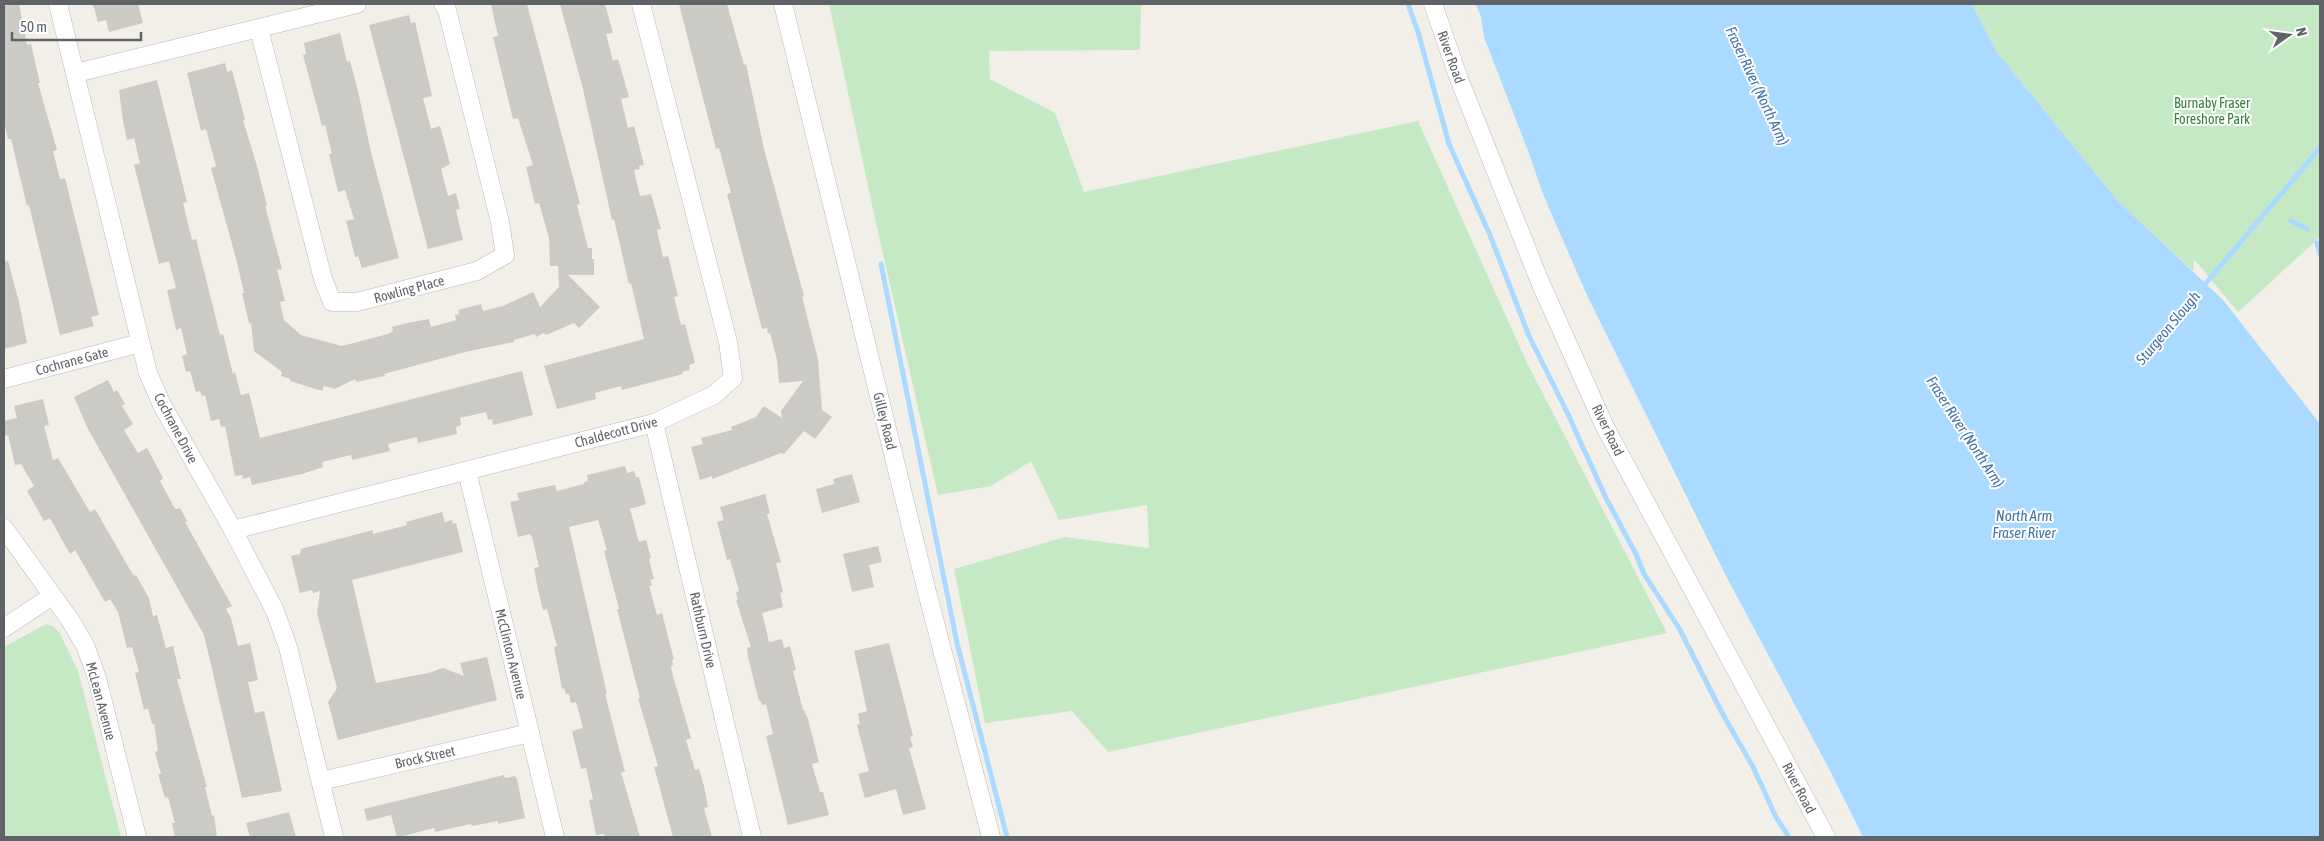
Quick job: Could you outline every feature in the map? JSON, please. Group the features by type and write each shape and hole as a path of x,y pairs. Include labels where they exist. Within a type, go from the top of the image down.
{"street":[{"name":"Cochrane Drive","path":"58,4 148,373 162,405 233,530 275,611 288,647 334,837"},
{"path":"76,73 357,4"},
{"name":"Rowling Place","path":"259,29 323,279 332,302 357,302 477,271 505,255 500,222 447,10 443,4"},
{"name":"Chaldecott Drive","path":"233,530 654,423 714,395 733,378 728,342 641,4"},
{"name":"Gilley Road","path":"783,4 927,592 991,837"},
{"name":"River Road","path":"1433,4 1459,79 1536,273 1605,427 1826,837"},
{"name":"Cochrane Gate","path":"4,379 140,343"},
{"name":"Rathburn Drive","path":"654,423 752,837"},
{"name":"McClinton Avenue","path":"467,471 555,837"},
{"name":"McLean Avenue","path":"4,528 70,620 85,645 97,678 137,837"},
{"path":"4,628 52,596"},
{"name":"Brock Street","path":"321,781 530,733"}],"green space":[{"path":"829,4 1141,4 1140,50 989,51 990,79 1055,113 1084,192 1418,121 1527,363 1667,633 1108,752 1072,711 985,723 954,569 1065,537 1149,548 1147,505 1059,520 1031,461 991,486 938,495 876,223"},
{"name":"Burnaby Fraser Foreshore Park","path":"1972,4 2320,4 2320,237 2238,312 2194,259 2193,271 2117,200 1996,51"},
{"path":"46,624 53,626 59,632 78,671 121,837 4,837 4,647"}],"water":[{"name":"North Arm Fraser River","path":"1466,4 1972,4 1996,51 2117,200 2223,300 2320,424 2320,837 1854,837 1669,484 1529,162"}],"pier":[{"path":"1464,4 1476,4 1481,17 1484,37 1554,225"},
{"path":"1568,257 1725,574 1828,767 1863,837 1851,837 1817,766 1667,485"}],"building":[{"path":"19,4 27,45 31,44 40,83 38,83 57,150 53,151 60,179 65,178 99,315 91,317 94,326 60,335 29,205 27,206 11,139 8,139 4,121 4,6"},
{"path":"93,4 138,4 143,23 109,32 106,20 98,22"},
{"path":"491,4 527,4 580,204 577,205 588,248 592,248 592,259 594,259 594,275 568,275 600,307 579,328 574,323 546,335 544,333 536,337 535,334 514,340 514,342 465,352 384,374 385,376 356,382 355,379 335,389 324,386 322,391 290,381 290,379 281,376 282,372 254,351 251,323 249,323 242,293 244,293 237,262 211,168 216,166 206,129 201,131 187,73 225,63 227,72 232,70 245,120 243,120 257,166 267,206 265,206 282,269 277,270 285,301 280,302 284,320 301,335 342,346 388,334 393,331 392,327 407,323 429,319 431,327 456,320 455,315 459,314 458,310 481,304 483,311 503,306 533,292 540,307 559,287 558,266 550,266 549,238 539,203 535,204 526,167 533,165 518,118 513,119 493,37 498,36"},
{"path":"560,4 605,4 613,33 606,34 613,61 618,59 629,97 621,99 628,128 634,126 644,165 639,166 640,169 634,170 640,196 651,194 661,229 657,230 663,257 668,256 678,296 674,297 681,325 685,324 695,363 689,365 690,370 682,372 683,374 622,390 621,386 595,393 596,399 557,409 544,366 644,339 614,219 612,220 583,89"},
{"path":"679,4 727,4 744,65 746,64 764,149 804,296 802,297 818,359 822,410 832,417 815,439 804,431 784,454 781,453 712,479 712,476 700,480 691,447 703,444 701,438 732,430 731,427 756,417 764,406 782,418 781,411 803,381 779,383 777,360 770,333 768,334 767,328 762,329 727,194 731,193 719,148 716,149"},
{"path":"409,15 411,23 415,22 432,96 423,98 431,129 440,126 450,164 441,169 448,196 456,193 460,209 456,210 463,240 428,249 369,25"},
{"path":"340,33 347,62 350,61 358,91 371,152 399,258 362,268 358,256 355,257 346,221 354,219 345,190 338,192 329,154 332,154 325,125 322,126 303,55 306,54 304,43"},
{"path":"157,80 187,202 183,203 192,240 196,239 220,335 223,334 233,374 235,372 241,395 249,393 260,438 522,371 533,415 493,425 492,419 488,420 486,412 460,418 461,425 456,427 457,434 418,443 417,437 388,444 390,451 352,460 351,455 322,462 323,467 302,474 252,485 250,477 243,479 242,475 235,476 225,426 221,427 219,419 211,421 205,395 202,396 200,391 196,392 190,371 186,372 182,356 187,354 181,328 176,330 167,290 176,288 169,261 159,264 134,165 140,163 134,138 127,140 123,121 119,90"},
{"path":"8,261 27,343 4,349 4,262"},
{"path":"108,380 114,392 117,390 125,404 122,406 133,424 124,430 138,453 147,448 163,478 160,481 174,507 176,509 180,508 187,521 185,522 232,606 226,609 231,618 238,646 250,643 258,680 248,682 255,713 264,711 282,791 242,798 204,635 88,429 74,397"},
{"path":"43,399 49,425 44,426 53,460 58,458 90,512 95,509 129,568 134,576 136,575 149,598 153,616 157,615 166,648 173,646 181,679 177,679 207,787 205,787 212,816 214,815 217,837 175,837 172,823 175,823 168,797 165,798 158,774 161,774 155,752 158,751 154,723 152,724 148,708 144,710 135,673 139,672 132,647 127,648 118,612 110,599 105,602 75,550 70,554 50,518 44,521 27,491 34,486 21,464 15,465 8,435 4,436 4,421 17,418 14,406"},
{"path":"625,466 627,473 634,471 636,477 639,477 646,504 630,509 639,542 646,540 651,558 649,559 654,579 650,580 652,585 649,586 657,615 662,613 674,659 671,666 673,676 691,738 686,740 695,770 699,769 704,786 708,807 704,808 712,837 673,837 654,767 658,766 638,698 640,698 604,551 607,550 598,520 569,527 607,694 605,694 625,772 621,772 640,837 605,837 604,834 596,835 589,800 593,799 586,768 581,769 572,731 583,728 576,702 571,703 569,694 566,694 564,688 562,689 554,647 557,646 547,609 543,610 538,590 534,568 539,567 532,537 530,534 518,537 510,502 519,500 517,493 555,485 557,491 584,484 584,482 588,481 587,475"},
{"path":"852,474 860,502 822,513 816,489 834,484 833,479"},
{"path":"765,494 770,513 767,514 781,562 776,563 783,592 780,593 783,607 762,613 769,642 782,639 784,648 790,646 796,670 793,671 819,762 812,764 820,792 823,792 829,815 788,825 766,736 773,734 766,704 762,705 761,701 759,701 748,657 747,648 751,647 736,600 738,600 736,592 739,591 730,559 727,560 717,522 724,520 720,507"},
{"path":"442,512 445,522 452,520 453,524 456,523 463,552 352,580 376,683 428,673 443,668 464,676 460,663 487,657 497,700 338,740 328,702 337,688 317,614 320,591 313,593 312,590 300,593 291,556 300,554 301,549 373,530 373,534 407,525 406,522"},
{"path":"878,546 882,562 869,565 874,587 852,592 843,554"},
{"path":"889,643 913,736 910,737 913,747 909,748 926,809 903,815 896,789 865,798 858,774 869,771 857,725 860,724 858,714 867,711 854,651"},
{"path":"504,775 505,778 515,776 517,779 525,818 498,824 498,821 472,826 471,824 435,832 434,828 399,837 397,837 391,815 367,821 364,809"},
{"path":"289,812 296,837 250,837 246,823"}],"waterway":[{"path":"1408,4 1418,32 1449,144 1490,235 1529,336 1644,574 1679,628 1721,711 1753,767 1776,817 1789,837"},
{"name":"Sturgeon Slough","path":"2201,289 2320,148"},
{"path":"2291,221 2307,229"},
{"path":"2317,243 2320,254"},
{"path":"881,264 957,643 1007,837"}],"water label":[{"name":"Fraser River (North Arm)","path":"1757,86"},
{"name":"Fraser River (North Arm)","path":"1965,432"}]}
